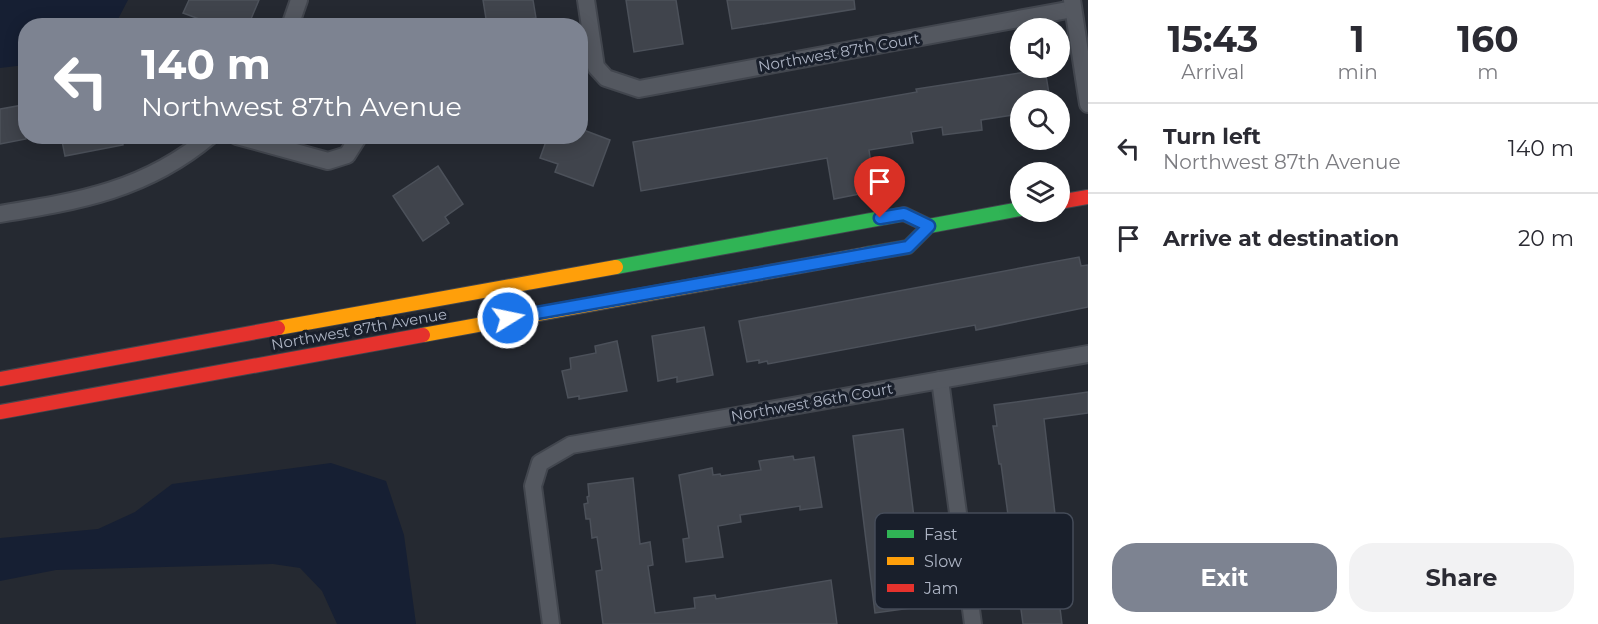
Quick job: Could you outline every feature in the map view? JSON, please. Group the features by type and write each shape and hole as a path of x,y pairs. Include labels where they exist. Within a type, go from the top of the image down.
{"street":[{"path":"295,18 299,0"},
{"name":"Northwest 87th Court","path":"586,0 596,67 606,78 639,89 1073,4"},
{"path":"1073,4 1088,104"},
{"path":"0,214 69,202 122,188 182,160 201,144"},
{"path":"266,144 328,161 347,155 354,144"},
{"path":"1070,200 1088,197"},
{"path":"929,226 1010,211"},
{"name":"Northwest 87th Avenue","path":"0,379 904,214 929,226 908,247 0,412"},
{"name":"Northwest 86th Court","path":"551,624 532,486 540,463 571,445 1088,354"},
{"path":"940,380 958,513"},
{"path":"971,609 973,624"}],"water":[{"path":"0,0 128,0 119,18 18,18 18,66 0,68"},
{"path":"331,463 386,481 404,535 416,624 337,624 322,591 300,568 273,564 56,570 0,581 0,538 98,529 135,512 172,484"}],"building":[{"path":"189,0 259,0 251,18 196,18 183,13"},
{"path":"483,0 533,0 536,18 486,18"},
{"path":"626,0 676,0 683,44 634,52"},
{"path":"727,0 854,0 855,9 732,29"},
{"path":"1010,74 1010,78 1046,78 1048,90 1010,90 1010,116 981,120 982,130 943,135 942,127 911,132 913,143 869,150 875,191 834,199 827,158 641,191 633,142 917,92 916,89"},
{"path":"18,106 18,141 0,144 0,109"},
{"path":"588,132 610,140 593,186 555,172 558,164 540,158 545,144 588,144"},
{"path":"63,144 123,144 123,145 65,156"},
{"path":"438,166 463,204 445,217 449,223 423,241 393,196"},
{"path":"1079,257 1081,266 1088,265 1088,307 976,330 975,325 768,364 767,361 759,363 759,360 747,362 739,321"},
{"path":"704,327 713,375 677,382 677,377 658,381 652,336"},
{"path":"617,341 627,391 579,399 579,396 568,398 562,371 571,369 570,358 596,353 595,346"},
{"path":"1088,392 1088,413 1044,419 1055,513 1008,513 993,426 997,426 994,405"},
{"path":"903,429 913,513 875,513 875,609 904,609 875,613 853,436"},
{"path":"793,456 794,460 814,457 822,507 800,510 800,506 740,515 741,522 718,526 723,557 686,562 683,539 689,538 679,475 712,468 713,475 720,474 721,476 761,470 759,461"},
{"path":"633,478 640,544 650,542 653,565 648,566 655,613 695,608 694,598 715,595 716,599 831,580 837,624 603,624 596,571 602,570 597,537 592,538 590,519 586,519 584,504 588,503 588,484"},
{"path":"1021,609 1060,609 1062,624 1023,624"}],"traffic: fast":[{"path":"867,254 908,247 929,226 1010,211"},
{"path":"616,267 904,214 929,226"}],"traffic: slow":[{"path":"423,335 867,254"},
{"path":"278,328 616,267"}],"traffic: jam":[{"path":"1070,200 1088,197"},
{"path":"0,379 278,328"},
{"path":"0,412 423,335"}],"route":[{"path":"508,318 655,294 908,247 929,226 904,214 880,218"}]}
